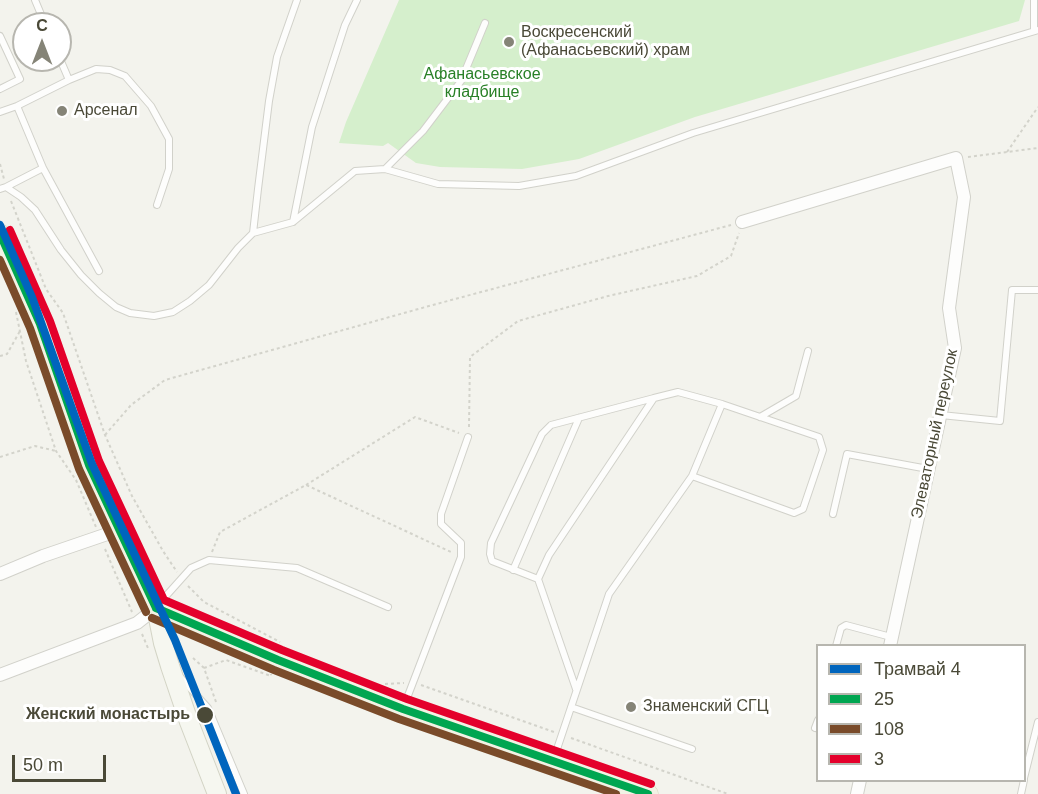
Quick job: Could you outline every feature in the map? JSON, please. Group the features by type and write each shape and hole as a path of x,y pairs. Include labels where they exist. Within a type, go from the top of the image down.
{"main road":[{"path":"0,234 40,324 89,465 156,608 278,660 403,709 648,794"}],"street":[{"path":"742,222 956,158"},
{"name":"Элеваторный переулок","path":"890,641 955,348 949,308 964,197 956,158"},
{"path":"0,574 43,556 119,530"},
{"path":"0,675 137,623 156,608 170,666 217,794"}],"lane":[{"path":"254,233 269,100 277,57 297,0"},
{"path":"293,222 312,127 345,25 357,0"},
{"path":"3,188 21,197 35,210 61,250 81,275 116,307 130,313 154,316 173,312 190,301 209,285 238,248 254,233 293,222 355,171 385,169 438,184 519,186 576,176 693,133 1036,30 1035,0"},
{"path":"385,169 423,131 461,81 485,23"},
{"path":"0,36 20,79 0,89"},
{"path":"0,112 96,69 110,70 125,76 151,106 169,139 169,169 157,205"},
{"path":"66,72 69,80"},
{"path":"17,106 43,168 99,271"},
{"path":"3,188 43,168"},
{"path":"941,415 1000,421 1012,290 1038,290"},
{"path":"760,417 796,396 808,351"},
{"path":"538,579 492,561 490,554 491,543 542,434 551,425 678,392 722,404 819,437 824,450 803,509 794,513 692,476"},
{"path":"576,689 538,579 549,555 654,398"},
{"path":"553,761 609,594 692,476 722,404"},
{"path":"513,570 579,418"},
{"path":"403,709 461,557 460,543 441,524 441,514 468,437"},
{"path":"833,514 848,454 929,470"},
{"path":"156,608 192,568 209,560 297,568 388,607"},
{"path":"836,644 841,628 846,625 890,641"},
{"path":"170,666 208,708 244,794"},
{"path":"571,707 692,749"},
{"path":"1026,771 1038,722"}],"path":[{"path":"1008,152 1038,107"},
{"path":"956,158 1038,148"},
{"path":"0,164 3,188 46,289 63,314 105,435 132,496 163,551 182,579 204,602 284,644 271,676 226,660 204,668"},
{"path":"105,435 131,405 165,380 742,222"},
{"path":"209,560 220,532 306,485 415,417 468,437 470,357 518,321 608,296 698,276 731,256 742,222"},
{"path":"0,457 35,446 56,452 26,361 14,304"},
{"path":"0,356 7,354 20,331"},
{"path":"306,485 461,557"},
{"path":"193,658 204,668 217,705 208,708"},
{"path":"377,680 387,684 413,682 728,794"}],"green space":[{"name":"Афанасьевское кладбище","path":"399,0 1025,0 1019,21 695,117 579,159 522,169 440,167 416,163 388,143 383,146 339,143"}],"tram line":[{"name":"4","path":"0,225 32,297 92,464 175,640 236,794"}],"transit line":[{"name":"3","path":"10,230 50,321 99,461 164,600 407,699 651,784"},
{"name":"25","path":"0,234 40,324 89,465 156,608"},
{"name":"108","path":"0,260 30,328 79,469 146,612"},
{"name":"25","path":"156,608 278,660 403,709 648,794"},
{"name":"108","path":"152,618 274,670 399,719 616,794"}],"place":[{"name":"Воскресенский (Афанасьевский) храм","path":"509,42"},
{"name":"Арсенал","path":"62,111"},
{"name":"Знаменский СГЦ","path":"631,707"},
{"name":"Женский монастырь","path":"205,715"}]}
